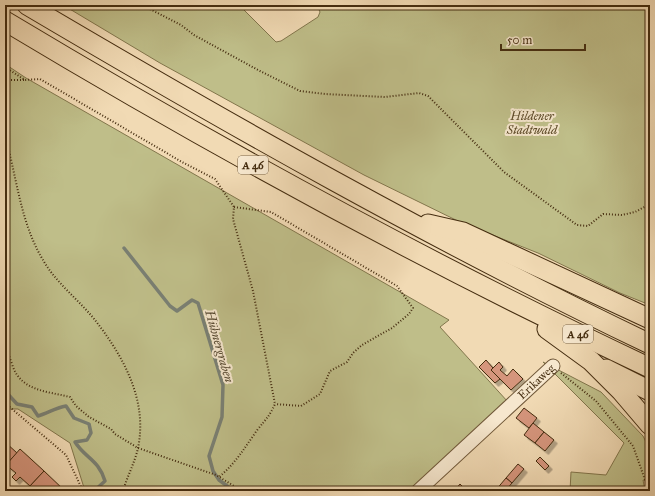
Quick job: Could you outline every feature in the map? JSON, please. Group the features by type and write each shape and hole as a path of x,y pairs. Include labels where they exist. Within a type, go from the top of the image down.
{"highway":[{"name":"A 46","path":"27,5 130,66 403,218 582,312 650,344"},
{"name":"A 46","path":"5,21 119,89 255,166 507,300 650,368"},
{"path":"403,218 464,232 645,315"},
{"path":"507,300 591,361 650,391"},
{"path":"591,361 626,397 650,425"}],"street":[{"name":"Erikaweg","path":"418,491 553,366"}],"path":[{"path":"142,5 181,25 194,35 252,67 300,90 325,94 385,97 419,93 428,96 504,172 577,225 588,226 603,214 608,213 622,215 635,212 650,204"},
{"path":"5,66 25,80"},
{"path":"5,80 40,79 182,162 214,179 234,207 233,219 253,291 274,404 269,417 256,431 249,445 231,466 219,477"},
{"path":"5,143 9,151 25,220 32,242 44,262 63,286 95,320 123,362 133,382 139,415 138,448 122,491"},
{"path":"234,207 270,212 397,286 413,308 409,314 392,328 362,345 353,353 347,362 330,371 320,394 300,406 274,404"},
{"path":"5,341 8,342 7,349 14,372 19,379 38,389 70,397 76,406 89,418 111,429 115,434 138,448 219,477 242,491"},
{"name":"Erikaweg","path":"553,366 596,401 633,446 643,470 649,491"},
{"path":"5,403 66,456 83,491"}],"green space":[{"name":"Hildener Stadtwald","path":"63,5 239,5 276,42 281,41 318,17 320,12 317,5 650,5 650,305 620,293 538,253 462,223 364,175 160,63"},
{"path":"5,64 26,78 449,320 440,327 508,402 412,491 85,491 70,443 18,409 5,409"},
{"path":"543,362 601,392 643,436 650,450 650,483 643,480 645,491 570,491 571,472 606,475 624,443"}],"building":[{"path":"486,360 493,368 491,370 500,379 495,383 479,367"},
{"path":"499,362 503,367 500,370 507,376 513,369 523,379 511,390 491,370"},
{"path":"524,408 537,418 529,428 516,418"},
{"path":"533,423 544,432 535,443 524,435"},
{"path":"544,432 554,440 545,451 535,443"},
{"path":"5,442 17,453 5,466"},
{"path":"20,449 44,471 30,486 20,477 16,481 12,477 16,473 6,465"},
{"path":"540,457 549,466 545,470 536,461"},
{"path":"518,464 524,469 512,483 506,478"},
{"path":"44,471 65,491 35,491 30,486"},
{"path":"506,478 512,483 505,491 495,491"},
{"path":"460,484 467,491 454,491"}],"waterway":[{"name":"Hühnergraben","path":"124,248 170,306 177,311 192,300 198,303 223,385 222,417 209,456 213,471 219,480 234,491"},
{"path":"5,391 17,404 32,407 38,416 66,406 74,418 89,424 91,433 87,440 75,442 96,464 105,481 94,491"}]}
